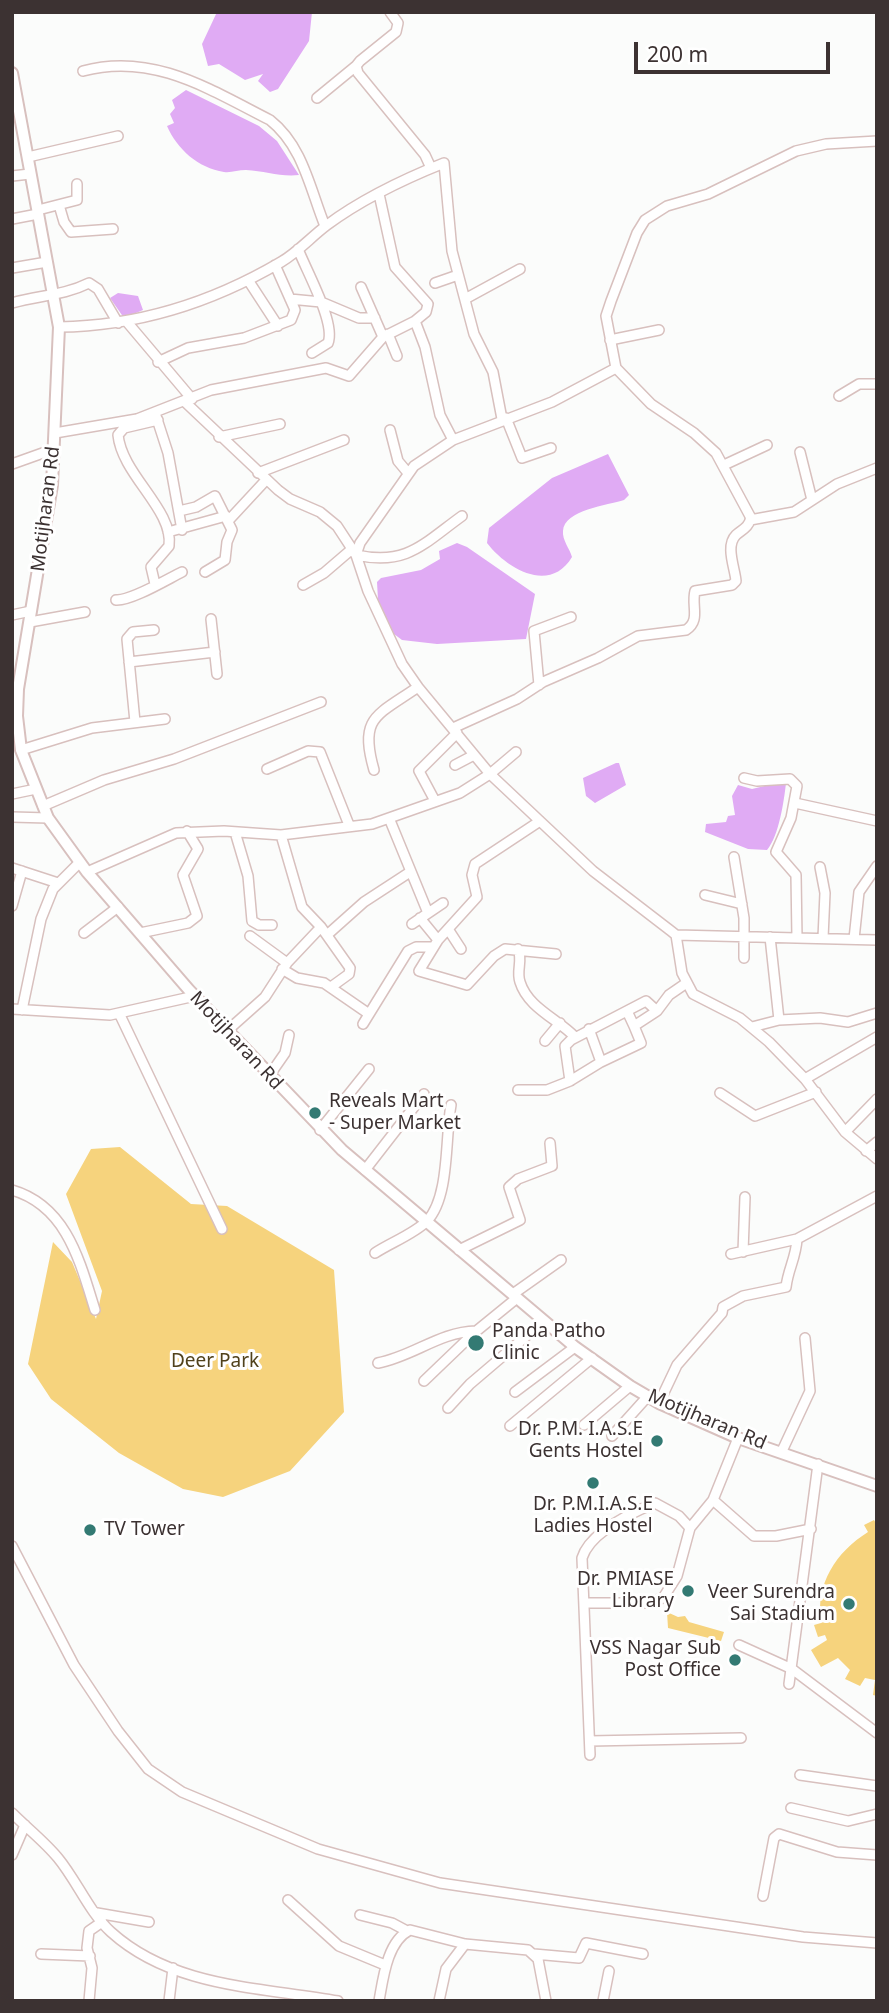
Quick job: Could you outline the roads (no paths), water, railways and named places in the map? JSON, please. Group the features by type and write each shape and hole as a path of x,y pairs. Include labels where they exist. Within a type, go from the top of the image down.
{"main road":[{"name":"Motijharan Rd","path":"12,73 59,327 52,485 18,689 16,716 21,750 48,817 80,862 140,933 320,1130 575,1347 659,1403 738,1438 877,1486"}],"street":[{"path":"317,98 396,32 398,23 390,12"},
{"path":"83,71 118,64 165,71 270,120 303,163 325,226"},
{"path":"356,66 364,82 425,155 431,168"},
{"path":"28,157 118,136"},
{"path":"435,801 419,771 455,731 539,685 638,636 685,630 692,625 695,592 732,585 736,581 731,544 737,534 748,527 750,520 723,465 710,446 651,404 616,368 606,316 637,233 655,213 667,206 708,194 796,151 826,144 877,141"},
{"path":"59,327 122,323 214,297 275,265 325,226 379,194 444,163 452,251 474,334 493,372 504,419 522,458 551,448"},
{"path":"12,176 30,174"},
{"path":"12,219 78,199 77,184"},
{"path":"155,584 151,567 169,546 168,532 130,468 119,443 120,430 157,417 211,390 326,368 349,376 386,335 415,321 426,312 428,304 395,267 379,194"},
{"path":"59,205 64,222 71,232 113,229"},
{"path":"298,249 321,302 330,339 312,353"},
{"path":"12,268 47,262"},
{"path":"158,362 188,348 244,338 278,326 295,315 275,265"},
{"path":"465,299 520,270"},
{"path":"435,283 458,275"},
{"path":"248,280 278,326"},
{"path":"12,303 41,294 53,297 89,283 98,289 122,323 158,362 219,437 290,499 326,516 337,526 354,552 381,620 418,687 490,774 593,871 676,935 877,940"},
{"path":"361,288 397,356"},
{"path":"290,299 321,302 359,318 375,318"},
{"path":"415,321 425,347 439,411 453,440"},
{"path":"610,340 659,330"},
{"path":"303,585 354,552 408,472 453,440 560,398 616,368"},
{"path":"839,396 859,384 877,384"},
{"path":"55,433 157,417"},
{"path":"157,417 168,453 182,530"},
{"path":"219,437 280,424"},
{"path":"390,429 398,461 408,472"},
{"path":"258,473 344,440"},
{"path":"723,465 767,446"},
{"path":"12,464 54,449"},
{"path":"800,452 812,500"},
{"path":"750,520 794,512 837,484 877,468"},
{"path":"168,532 227,519 266,480"},
{"path":"178,511 196,508 215,496 233,532 227,542 225,560 205,572"},
{"path":"354,552 376,559 398,558 462,516"},
{"path":"116,600 131,599 182,572"},
{"path":"12,615 31,617 85,612"},
{"path":"539,685 534,631 571,617"},
{"path":"211,619 217,674"},
{"path":"135,722 128,636 138,630 154,630"},
{"path":"129,662 215,652"},
{"path":"374,770 366,738 369,728 374,719 418,687"},
{"path":"43,806 104,780 174,760 321,702"},
{"path":"21,750 92,728 165,719"},
{"path":"267,769 309,751 320,752 349,825"},
{"path":"88,872 153,841 187,831 282,835 372,824 460,793 490,774 516,752"},
{"path":"455,765 474,755"},
{"path":"744,778 757,781 790,779 797,786 795,803 776,852 796,875 797,938"},
{"path":"12,794 36,789"},
{"path":"795,803 877,821"},
{"path":"12,817 48,817"},
{"path":"389,818 411,872 420,918 435,943"},
{"path":"420,972 435,943 477,897 472,876 475,864 540,821"},
{"path":"140,933 188,923 197,916 183,875 198,849 187,831"},
{"path":"235,832 248,876 251,918 256,924 272,925"},
{"path":"282,835 302,907 324,931 351,970 331,987"},
{"path":"734,857 742,904 744,958"},
{"path":"80,862 58,883 41,919 17,1010 119,1013 195,996"},
{"path":"854,939 859,892 877,866"},
{"path":"820,867 825,893 823,938"},
{"path":"12,906 17,870 58,883"},
{"path":"228,1030 265,996 284,966 324,931 411,872"},
{"path":"705,895 742,904"},
{"path":"420,918 443,903"},
{"path":"84,933 118,907"},
{"path":"448,929 461,949"},
{"path":"676,935 685,984 693,994 723,1008 752,1027 805,1079 845,1132 877,1159"},
{"path":"250,936 297,978 331,987 369,1014"},
{"path":"770,937 779,1020"},
{"path":"363,1024 401,960 416,947 435,943"},
{"path":"401,960 420,972 467,985 500,950 518,949 556,954"},
{"path":"518,949 522,962 518,977 525,993 575,1037"},
{"path":"634,1026 657,1011 668,995 685,984"},
{"path":"570,1081 565,1046 575,1037 646,1001 657,1011"},
{"path":"518,1090 547,1090 570,1081 640,1043 627,1011"},
{"path":"119,1013 222,1229"},
{"path":"752,1027 779,1020 820,1018 848,1022 877,1013"},
{"path":"545,1041 560,1023"},
{"path":"589,1029 601,1062"},
{"path":"269,1076 285,1053 289,1035"},
{"path":"805,1079 877,1037"},
{"path":"320,1130 369,1069"},
{"path":"720,1093 755,1116 816,1093"},
{"path":"365,1170 424,1094"},
{"path":"845,1132 877,1099"},
{"path":"375,1253 426,1222 436,1204 444,1174 446,1132 451,1105"},
{"path":"866,1151 877,1142"},
{"path":"459,1250 520,1220 509,1187 518,1180 552,1166 550,1143"},
{"path":"12,1190 37,1201 54,1215 67,1233 80,1261 95,1310"},
{"path":"731,1254 797,1239 877,1196"},
{"path":"743,1252 745,1197"},
{"path":"659,1403 677,1365 695,1340 722,1313 723,1307 743,1296 786,1287 787,1272 795,1262 797,1239"},
{"path":"424,1381 515,1296 561,1260"},
{"path":"448,1408 470,1384 544,1321"},
{"path":"378,1363 407,1357 458,1331 476,1331"},
{"path":"782,1451 810,1391 805,1338"},
{"path":"515,1392 575,1347"},
{"path":"510,1426 592,1358"},
{"path":"584,1425 630,1386"},
{"path":"612,1436 648,1396"},
{"path":"584,1603 646,1603 663,1598 677,1576 690,1528 713,1500 738,1438"},
{"path":"789,1684 818,1464"},
{"path":"713,1500 754,1535 776,1536 811,1529"},
{"path":"590,1755 584,1550 590,1542 617,1524 655,1503 679,1516 690,1528"},
{"path":"12,1546 74,1665 118,1731 148,1769 182,1793 318,1849 440,1883 803,1937 877,1943"},
{"path":"739,1645 792,1669 877,1733"},
{"path":"590,1741 741,1738"},
{"path":"800,1775 877,1786"},
{"path":"791,1808 848,1821 877,1814"},
{"path":"12,1813 58,1858 102,1922 128,1945 173,1969 212,1982 338,2001"},
{"path":"12,1855 25,1825"},
{"path":"764,1896 774,1838 779,1834 837,1852 877,1855"},
{"path":"288,1899 339,1946 385,1965"},
{"path":"97,1913 149,1922"},
{"path":"360,1915 392,1923 407,1931 415,1930 465,1944 528,1950 538,1959 546,2001"},
{"path":"89,2001 89,1931 102,1922"},
{"path":"379,2001 385,1965 407,1931"},
{"path":"534,1954 579,1958 586,1943 643,1954"},
{"path":"439,2001 446,1969 465,1944"},
{"path":"41,1954 90,1956"},
{"path":"169,2001 173,1969"},
{"path":"603,2001 610,1972"}],"place":[{"name":"Reveals Mart - Super Market","path":"315,1113"},
{"name":"Panda Patho Clinic","path":"476,1343"},
{"name":"Dr. P.M. I.A.S.E Gents Hostel","path":"657,1441"},
{"name":"Dr. P.M.I.A.S.E Ladies Hostel","path":"593,1483"},
{"name":"TV Tower","path":"90,1530"},
{"name":"Dr. PMIASE Library","path":"688,1591"},
{"name":"Veer Surendra Sai Stadium","path":"849,1604"},
{"name":"VSS Nagar Sub Post Office","path":"735,1660"}],"park label":[{"name":"Deer Park","path":"215,1362"}]}
